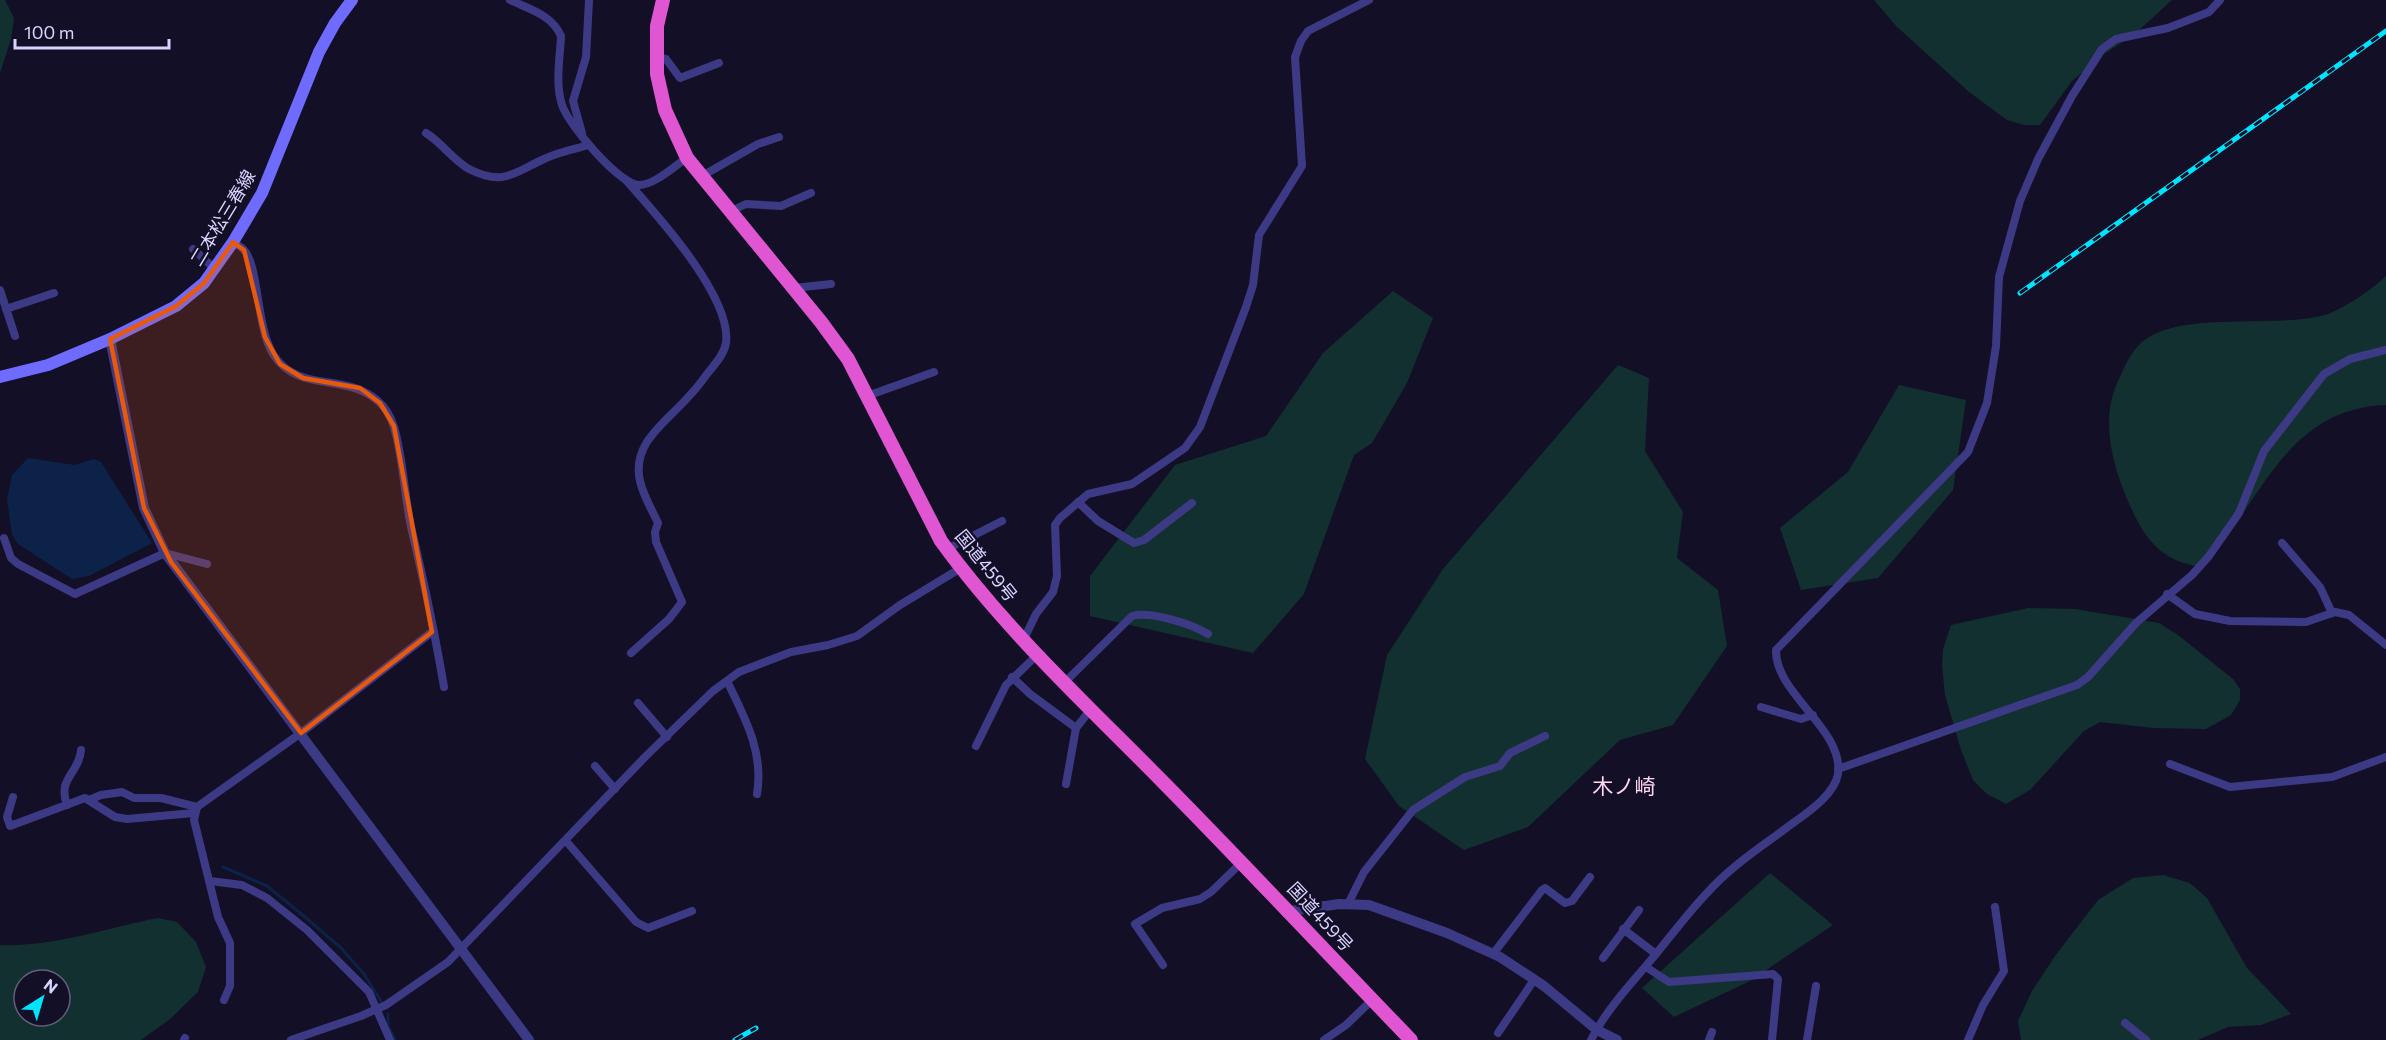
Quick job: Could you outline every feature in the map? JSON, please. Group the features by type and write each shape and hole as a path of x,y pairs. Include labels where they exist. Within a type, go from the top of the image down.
{"highway":[{"name":"国道459号","path":"663,0 657,26 657,74 665,110 687,158 794,288 848,359 947,549 961,568 1038,654 1290,911 1411,1040"}],"main road":[{"name":"二本松三春線","path":"0,377 48,365 110,339 176,306 204,283 233,242 277,160 319,52 335,23 352,0"}],"street":[{"path":"510,0 543,15 558,29 561,36 559,91 566,116 589,145 625,179 662,222 707,282 720,312 726,338 719,358 691,395 659,426 641,452 640,482 658,523 654,532 656,542 682,602 669,619 631,653"},
{"path":"583,137 573,100 586,57 590,0"},
{"path":"1024,639 1036,614 1053,592 1057,576 1055,525 1088,494 1132,484 1185,448 1200,428 1253,285 1259,235 1302,166 1295,57 1301,40 1308,31 1369,0"},
{"path":"1590,1040 1596,1029 1707,892 1816,805 1833,784 1838,769 1834,752 1813,715 1780,674 1776,664 1776,650 1968,452 1987,403 1992,380 1999,277 2009,236 2020,201 2038,159 2072,96 2102,50 2116,39 2168,28 2209,12 2220,0"},
{"path":"656,57 666,59 680,78 719,63"},
{"path":"426,133 439,140 469,169 507,177 520,174 544,158 589,145"},
{"path":"702,176 758,144 779,137"},
{"path":"625,179 637,185 649,183 687,158"},
{"path":"731,211 746,204 781,206 811,193"},
{"path":"233,242 244,250 251,262 265,337 280,364 303,378 360,388 380,403 390,417 412,530 423,570 432,632 444,687"},
{"path":"194,249 215,268"},
{"path":"794,288 831,284"},
{"path":"0,290 15,336"},
{"path":"6,309 54,293"},
{"path":"110,339 144,508 165,554 529,1040"},
{"path":"1838,769 2077,685 2088,677 2136,623 2167,594 2192,575 2226,532 2239,513 2264,451 2324,374 2349,359 2386,350"},
{"path":"867,396 934,372"},
{"path":"1078,502 1098,521 1134,543 1144,540 1192,503"},
{"path":"947,549 1002,521"},
{"path":"4,538 11,558 18,564 75,594 165,554 207,564"},
{"path":"2282,543 2320,587 2332,613"},
{"path":"291,1040 397,999 462,950 615,789 667,737 739,672 791,652 828,645 857,636 900,605 961,568"},
{"path":"2167,594 2195,614 2229,621 2306,622 2332,613 2349,615 2386,645"},
{"path":"1065,682 1132,616 1138,614 1174,621 1195,626 1208,634"},
{"path":"13,797 8,817 10,826 85,798 115,817 127,819 196,810 432,632"},
{"path":"976,746 994,707 1012,677 1038,654"},
{"path":"1012,677 1030,694 1076,728"},
{"path":"727,681 753,736 759,764 757,794"},
{"path":"638,703 667,737"},
{"path":"1761,707 1801,718 1813,715"},
{"path":"1066,784 1076,728 1091,709"},
{"path":"1348,904 1364,872 1413,810 1465,777 1500,766 1510,753 1545,736"},
{"path":"67,805 63,793 64,786 78,761 81,750"},
{"path":"2170,764 2230,787 2332,777 2386,757"},
{"path":"595,766 615,789"},
{"path":"89,800 101,795 122,792 134,798 161,798 196,810"},
{"path":"196,810 218,917 230,943 230,986 224,1000"},
{"path":"566,841 636,922 648,928 692,911"},
{"path":"1163,965 1135,924 1162,908 1200,899 1211,892 1242,862"},
{"path":"1493,954 1542,890 1545,888 1565,903 1572,901 1590,877"},
{"path":"210,880 242,885 275,905 307,930 351,971 369,992 390,1040"},
{"path":"1290,911 1348,904 1369,905 1447,933 1493,954 1534,980 1596,1029 1617,1040"},
{"path":"1968,1040 1983,1005 2004,971 1995,908"},
{"path":"1603,958 1639,910"},
{"path":"1623,929 1656,954"},
{"path":"1646,967 1669,982 1773,974 1778,979 1772,1040"},
{"path":"1498,1033 1534,980"},
{"path":"1808,1040 1816,986"},
{"path":"1324,1040 1346,1025 1372,1000"},
{"path":"2125,1023 2146,1040"}],"highlighted area":[{"path":"233,242 244,250 265,337 280,364 303,378 360,388 380,403 394,426 432,632 301,733 171,562 144,508 110,339 176,306 204,283"}],"green space":[{"path":"0,0 5,0 14,18 11,39 0,73"},
{"path":"1874,0 2172,0 2135,34 2104,54 2072,81 2040,125 2024,125 2007,120 1969,92 1896,26"},
{"path":"2386,276 2386,405 2352,410 2323,423 2299,441 2278,464 2223,542 2202,567 2178,561 2159,549 2138,522 2119,479 2109,428 2113,395 2125,365 2136,348 2155,334 2176,327 2199,323 2300,319 2328,314 2355,299"},
{"path":"1393,291 1433,318 1407,383 1372,443 1354,455 1304,594 1253,653 1090,616 1090,576 1175,465 1266,436 1323,353"},
{"path":"1618,365 1649,378 1645,451 1683,512 1677,558 1718,590 1727,646 1673,725 1620,740 1528,827 1464,850 1399,806 1365,759 1387,655 1443,569"},
{"path":"1899,385 1966,400 1953,490 1878,578 1801,590 1780,528 1848,472"},
{"path":"2028,608 2075,609 2159,623 2178,635 2233,679 2240,689 2240,700 2231,715 2206,729 2153,728 2100,722 2084,731 2030,790 2006,804 1987,794 1973,780 1961,750 1945,695 1943,649 1951,625"},
{"path":"1770,873 1833,925 1750,981 1674,1017 1642,988"},
{"path":"2163,875 2190,883 2207,898 2247,968 2291,1014 2261,1025 2228,1027 2198,1040 2021,1040 2018,1021 2032,991 2055,956 2098,900 2133,878"},
{"path":"158,918 177,922 196,942 206,967 198,992 170,1019 141,1040 0,1040 0,945 40,943"}],"water":[{"path":"28,458 75,465 94,459 101,462 152,543 89,576 72,579 18,544 12,535 7,499 12,475"}],"waterway":[{"path":"223,867 267,886 305,917 341,948 364,974 381,1001"},
{"path":"388,1014 388,1025 395,1040"}],"railway":[{"path":"2020,293 2386,31"},
{"path":"735,1040 756,1028"}],"district":[{"name":"木ノ崎","path":"1624,787"}]}
